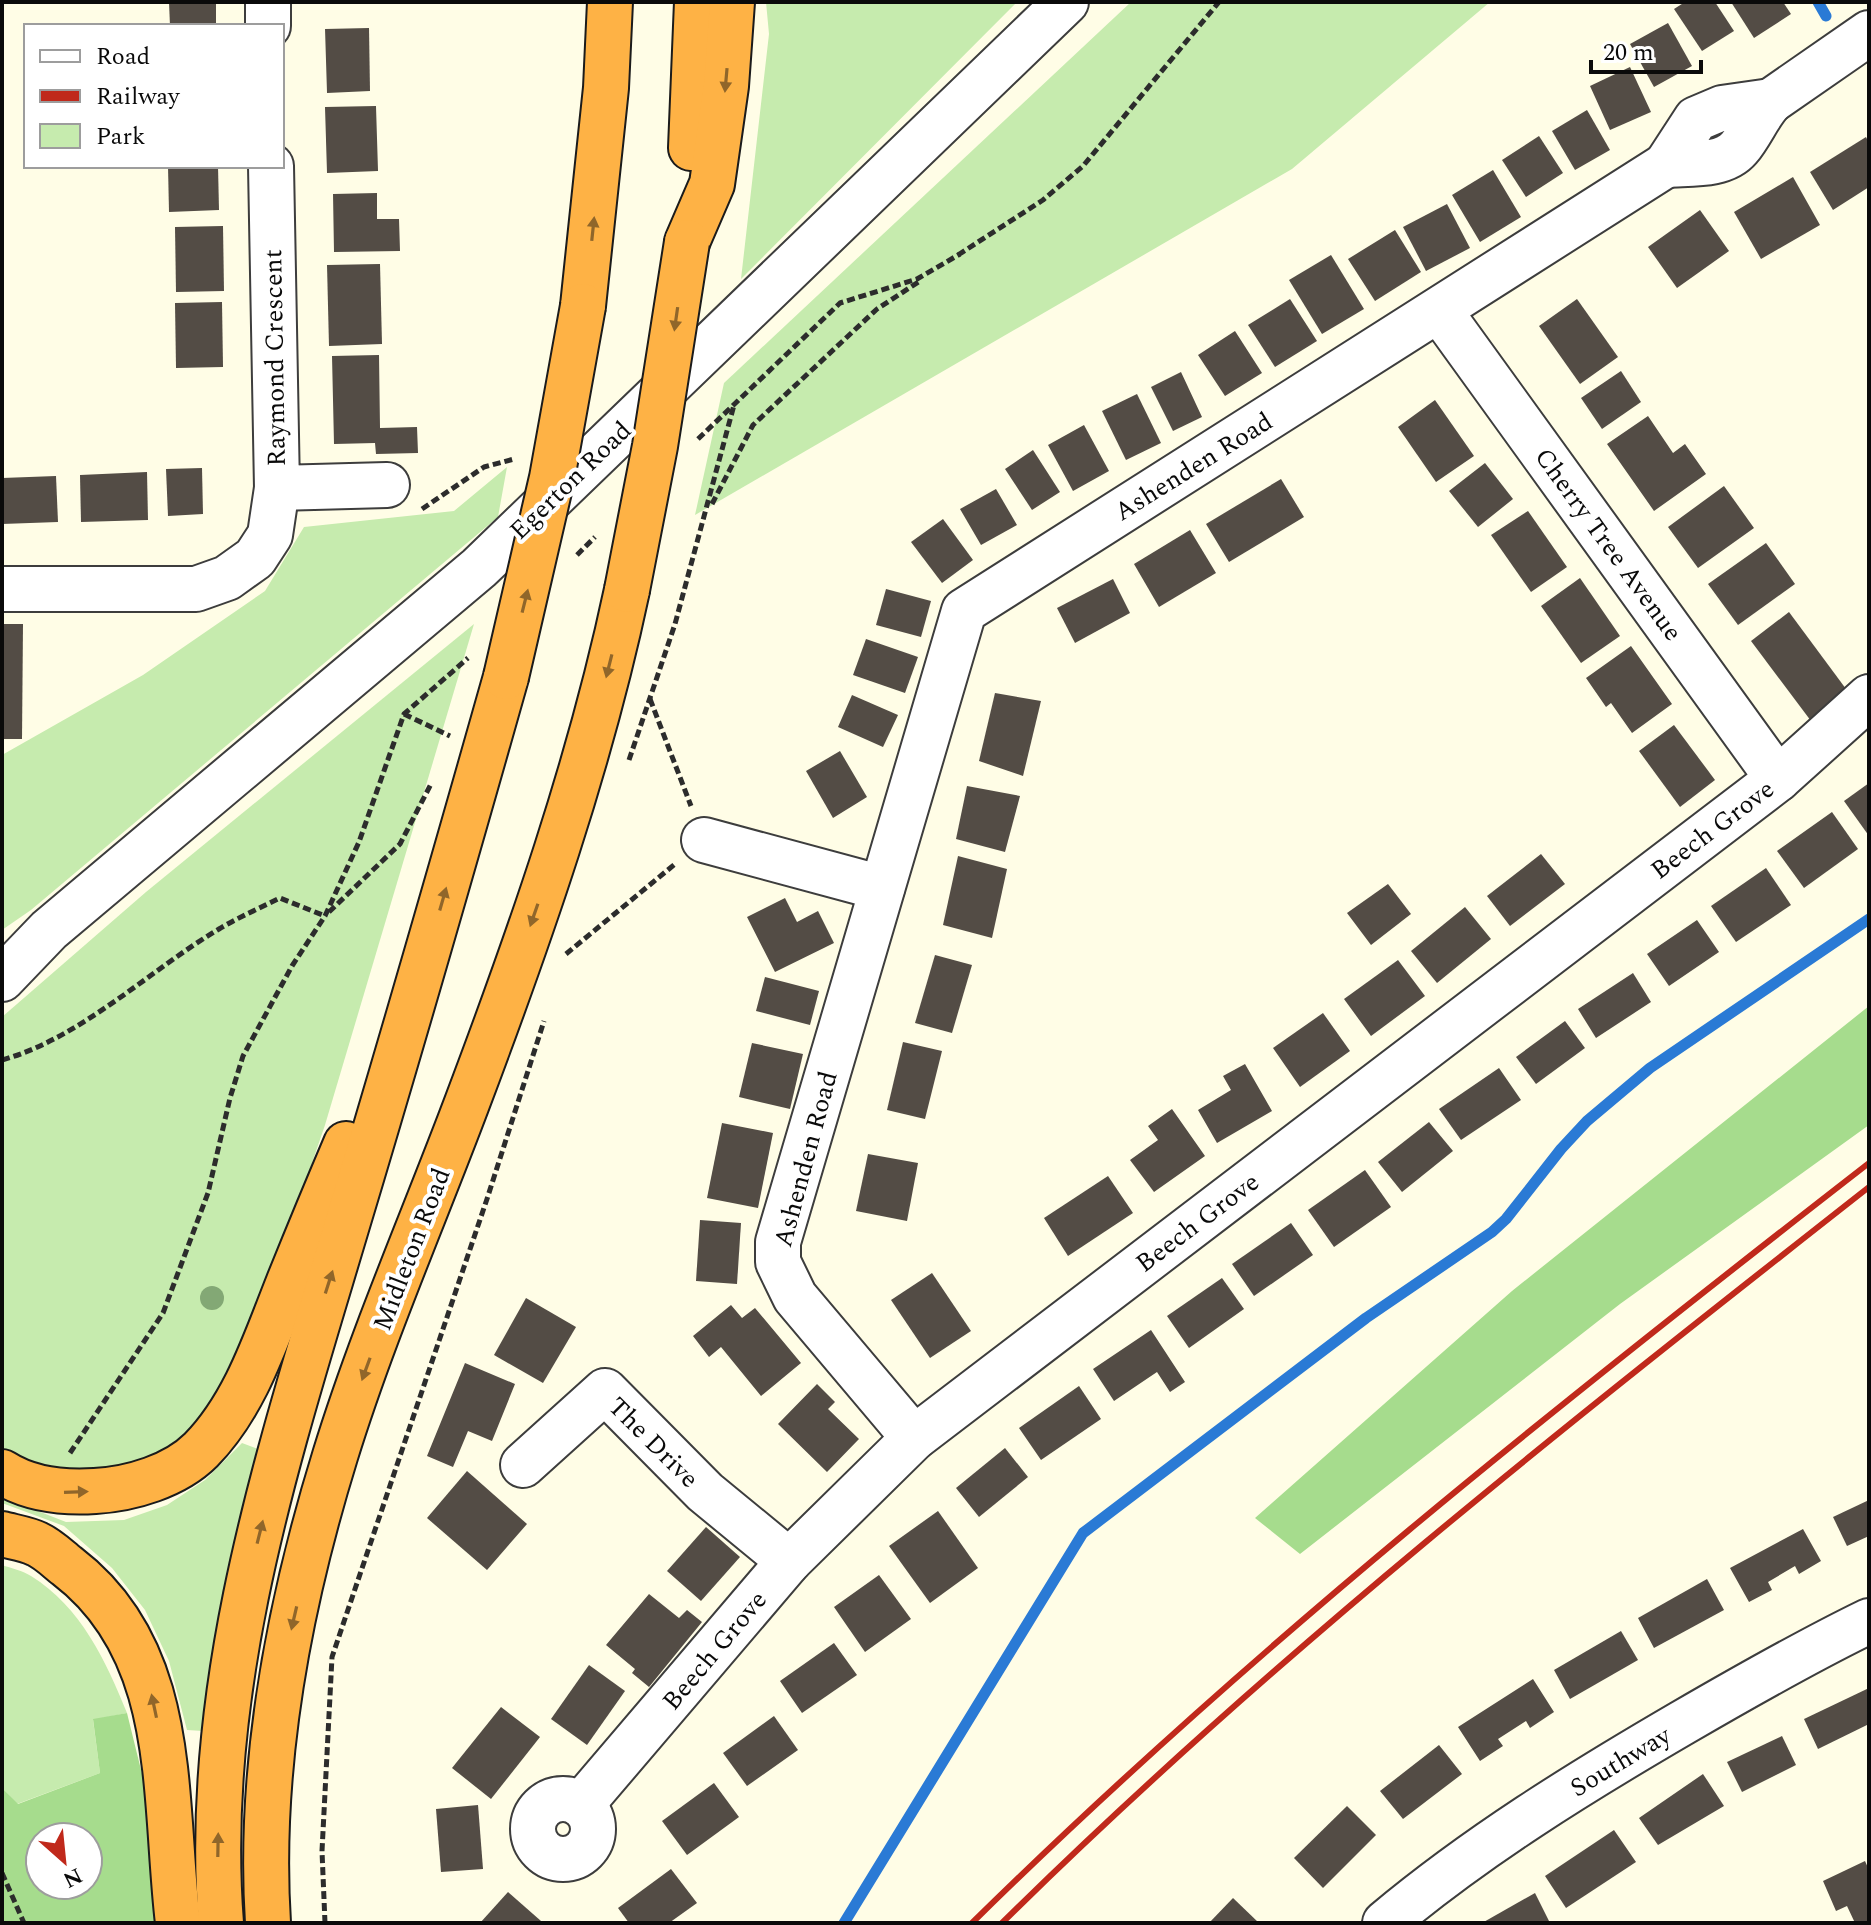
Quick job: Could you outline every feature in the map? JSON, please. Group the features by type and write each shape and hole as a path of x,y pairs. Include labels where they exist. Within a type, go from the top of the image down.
{"highway":[{"path":"221,1923 218,1860 222,1761 242,1616 257,1543 318,1315 425,962 492,663 552,478 583,306 606,88 610,2"},
{"path":"687,242 697,2"},
{"path":"687,242 712,184 726,86 732,2"},
{"name":"Midleton Road","path":"268,1923 266,1867 269,1802 276,1720 290,1635 335,1456 473,1089 552,861 599,706 627,590 655,446 687,242"},
{"path":"2,1472 15,1480 64,1493 115,1490 170,1471 198,1453 215,1434 236,1406 425,962"},
{"path":"2,1534 38,1545 89,1583 124,1625 154,1698 167,1783 178,1923"}],"street":[{"path":"268,2 268,24"},
{"name":"Egerton Road","path":"2,962 49,930 479,568 1066,2"},
{"name":"Ashenden Road","path":"914,1438 795,1297 778,1262 778,1242 964,611 1666,165 1715,161 1729,156 1740,148 1771,101 1869,33"},
{"name":"Raymond Crescent","path":"271,168 277,488 387,485"},
{"name":"Cherry Tree Avenue","path":"1439,310 1778,779"},
{"path":"2,589 196,589 227,578 255,558 270,535 277,488"},
{"name":"Beech Grove","path":"581,1805 789,1561 914,1438 1778,779 1869,697"},
{"path":"704,840 882,888"},
{"name":"Egerton Road","path":"2,979 49,930"},
{"name":"The Drive","path":"523,1465 605,1391 705,1492 789,1561"},
{"name":"Southway","path":"1385,1923 1468,1857 1577,1786 1770,1671 1869,1621"}],"path":[{"path":"707,512 753,425 877,309 1043,200 1083,166 1219,2"},
{"path":"625,774 707,512 734,405 840,303 917,279 960,254"},
{"path":"387,485 421,509 484,467 527,455"},
{"path":"66,1460 163,1313 208,1193 243,1056 292,966 325,916 359,842 404,714 492,663"},
{"path":"570,940 565,955 704,840 650,698"},
{"path":"404,714 454,738 459,726"},
{"path":"325,916 400,844 434,778"},
{"path":"2,1060 17,1056 74,1026 220,928 280,898 325,916"},
{"path":"325,1923 322,1851 332,1657 547,1012"},
{"path":"2,1873 24,1923"}],"green space":[{"path":"766,2 1017,2 741,279 769,34"},
{"path":"1131,2 1490,2 1292,169 695,515 724,383"},
{"path":"507,467 498,517 31,910 2,930 2,755 143,675 265,591 304,527 454,511"},
{"path":"474,624 325,1125 251,1341 232,1382 181,1442 148,1463 108,1474 43,1470 2,1447 2,1017 146,892"},
{"path":"1869,1006 1869,1125 1620,1304 1300,1554 1255,1518 1512,1291"},
{"path":"242,1443 258,1449 222,1608 203,1731 187,1730 169,1661 145,1610 112,1568 64,1526 2,1503 2,1497 66,1522 124,1520 167,1505 205,1480"},
{"path":"2,1565 31,1576 49,1589 78,1619 101,1655 127,1713 93,1720 100,1773 17,1804 2,1788"},
{"path":"127,1713 143,1778 159,1923 2,1923 2,1788 18,1804 100,1773 93,1719"}],"building":[{"path":"169,2 216,2 216,24 170,24"},
{"path":"1685,2 1715,2 1734,31 1702,51 1674,9"},
{"path":"1731,2 1783,2 1791,14 1754,38"},
{"path":"1668,23 1692,66 1654,87 1630,44"},
{"path":"369,28 370,91 327,93 325,29"},
{"path":"1630,67 1651,112 1610,130 1590,86"},
{"path":"376,106 378,171 327,173 325,107"},
{"path":"1587,110 1610,150 1575,170 1552,131"},
{"path":"1539,136 1563,173 1526,197 1502,160"},
{"path":"1866,137 1869,143 1869,187 1833,210 1810,172"},
{"path":"168,168 218,168 219,210 169,212"},
{"path":"1493,170 1521,217 1480,242 1452,195"},
{"path":"1793,177 1820,225 1761,259 1734,212"},
{"path":"377,193 377,219 399,219 400,251 334,252 333,194"},
{"path":"1447,204 1470,248 1426,271 1403,227"},
{"path":"1700,210 1729,251 1677,288 1648,247"},
{"path":"223,226 224,291 176,292 175,227"},
{"path":"1395,230 1421,272 1375,301 1348,259"},
{"path":"1331,255 1364,309 1322,334 1289,280"},
{"path":"380,264 382,344 329,346 327,265"},
{"path":"1290,299 1317,341 1275,367 1248,325"},
{"path":"1577,299 1618,357 1580,384 1539,326"},
{"path":"222,302 223,367 176,368 175,303"},
{"path":"1235,331 1262,373 1225,396 1198,355"},
{"path":"379,355 380,428 417,427 418,453 376,454 375,443 334,444 332,356"},
{"path":"1621,371 1641,402 1602,429 1581,398"},
{"path":"1181,372 1202,417 1173,431 1151,387"},
{"path":"1137,394 1161,443 1126,460 1102,411"},
{"path":"1435,400 1474,456 1436,482 1398,427"},
{"path":"1648,416 1673,453 1685,444 1706,474 1654,511 1607,444"},
{"path":"1084,425 1109,471 1073,491 1048,445"},
{"path":"1033,450 1060,492 1032,510 1005,469"},
{"path":"1485,463 1513,499 1478,527 1449,491"},
{"path":"202,468 203,514 168,516 166,469"},
{"path":"147,472 148,520 81,522 80,475"},
{"path":"56,476 58,522 2,524 2,478"},
{"path":"1281,479 1304,517 1229,562 1206,524"},
{"path":"1724,486 1754,528 1698,568 1668,527"},
{"path":"996,489 1017,525 981,545 960,509"},
{"path":"1528,511 1567,567 1531,592 1491,535"},
{"path":"943,519 973,560 942,583 911,542"},
{"path":"1190,530 1216,573 1159,607 1134,564"},
{"path":"1766,543 1795,584 1738,625 1708,584"},
{"path":"1580,578 1620,636 1581,663 1541,606"},
{"path":"1113,579 1130,613 1075,643 1057,608"},
{"path":"886,589 931,601 921,637 876,625"},
{"path":"1789,612 1849,693 1811,721 1751,641"},
{"path":"2,624 23,624 22,739 2,739"},
{"path":"866,639 918,657 905,693 853,675"},
{"path":"1631,646 1672,704 1632,733 1611,703 1606,707 1586,678"},
{"path":"995,693 1041,701 1023,776 979,761"},
{"path":"852,695 898,715 883,747 838,727"},
{"path":"1674,725 1715,780 1680,807 1639,751"},
{"path":"840,751 867,797 833,818 806,771"},
{"path":"1869,783 1869,836 1844,801"},
{"path":"967,786 1020,796 1005,852 956,839"},
{"path":"1832,812 1858,849 1804,888 1777,851"},
{"path":"1541,854 1565,884 1510,926 1487,896"},
{"path":"958,856 1007,869 992,938 943,925"},
{"path":"1766,868 1791,905 1736,942 1711,906"},
{"path":"1388,884 1411,914 1371,945 1347,913"},
{"path":"785,898 797,922 818,911 834,943 775,972 747,917"},
{"path":"1465,907 1491,939 1437,983 1411,951"},
{"path":"1697,920 1719,952 1669,986 1647,954"},
{"path":"935,955 972,965 952,1033 915,1023"},
{"path":"1398,960 1425,996 1371,1036 1344,999"},
{"path":"1633,973 1651,1002 1596,1038 1578,1009"},
{"path":"765,977 819,991 810,1025 756,1011"},
{"path":"1323,1013 1350,1051 1300,1087 1273,1048"},
{"path":"1565,1021 1585,1048 1536,1084 1516,1057"},
{"path":"903,1042 942,1051 925,1119 887,1110"},
{"path":"752,1043 803,1054 790,1109 739,1097"},
{"path":"1245,1064 1272,1111 1217,1143 1198,1110 1231,1090 1223,1076"},
{"path":"1499,1068 1521,1100 1461,1140 1439,1109"},
{"path":"1172,1109 1205,1156 1154,1192 1130,1160 1158,1140 1148,1126"},
{"path":"1429,1122 1453,1151 1402,1192 1378,1162"},
{"path":"722,1123 773,1133 758,1208 707,1198"},
{"path":"868,1154 918,1163 907,1221 856,1211"},
{"path":"1365,1170 1391,1207 1334,1247 1308,1210"},
{"path":"1108,1176 1133,1213 1068,1256 1044,1218"},
{"path":"700,1220 741,1223 737,1284 696,1281"},
{"path":"1291,1223 1313,1255 1254,1296 1232,1264"},
{"path":"932,1273 971,1331 930,1358 891,1300"},
{"path":"1222,1278 1244,1309 1189,1348 1167,1316"},
{"path":"526,1298 576,1327 543,1383 494,1355"},
{"path":"731,1305 742,1318 755,1308 801,1363 761,1396 721,1347 709,1357 693,1336"},
{"path":"1151,1330 1185,1382 1170,1392 1157,1372 1114,1401 1093,1369"},
{"path":"465,1363 515,1384 492,1441 468,1431 453,1467 427,1456"},
{"path":"817,1384 835,1402 828,1409 859,1439 827,1472 778,1424"},
{"path":"1079,1386 1101,1419 1041,1460 1019,1428"},
{"path":"1005,1448 1028,1477 979,1517 956,1488"},
{"path":"467,1471 527,1524 487,1570 427,1518"},
{"path":"1869,1500 1869,1536 1847,1546 1833,1517"},
{"path":"938,1511 978,1568 930,1603 889,1546"},
{"path":"706,1527 740,1557 701,1601 667,1571"},
{"path":"1803,1529 1821,1561 1799,1574 1795,1566 1768,1582 1772,1590 1749,1602 1730,1568"},
{"path":"879,1575 911,1619 865,1652 834,1607"},
{"path":"1707,1579 1724,1610 1654,1648 1638,1618"},
{"path":"649,1594 679,1618 687,1610 702,1622 649,1687 632,1673 635,1669 606,1645"},
{"path":"1621,1631 1638,1660 1570,1699 1554,1670"},
{"path":"834,1643 857,1675 802,1713 780,1681"},
{"path":"589,1665 625,1691 587,1745 551,1719"},
{"path":"1533,1679 1554,1712 1530,1728 1526,1721 1498,1739 1503,1746 1480,1761 1458,1727"},
{"path":"1869,1688 1869,1724 1818,1749 1804,1719"},
{"path":"501,1707 540,1737 491,1799 452,1768"},
{"path":"774,1716 798,1750 747,1786 723,1753"},
{"path":"1782,1736 1796,1765 1742,1792 1727,1762"},
{"path":"1439,1745 1462,1774 1403,1819 1380,1791"},
{"path":"1703,1774 1724,1806 1658,1845 1639,1818"},
{"path":"714,1783 739,1817 687,1855 662,1821"},
{"path":"478,1805 483,1869 441,1872 436,1809"},
{"path":"1347,1806 1376,1835 1323,1888 1294,1858"},
{"path":"1614,1830 1636,1862 1566,1908 1545,1876"},
{"path":"1865,1861 1869,1870 1869,1923 1855,1923 1847,1906 1836,1911 1823,1881"},
{"path":"671,1869 697,1903 669,1923 629,1923 618,1908"},
{"path":"508,1892 541,1921 480,1923"},
{"path":"1535,1893 1550,1923 1482,1923"},
{"path":"1233,1898 1259,1923 1209,1923"}],"waterway":[{"path":"1818,2 1826,16"},
{"path":"844,1923 1083,1533 1366,1318 1492,1232 1587,1121 1650,1068 1869,919"}],"railway":[{"path":"972,1923 1186,1722 1409,1530 1638,1344 1869,1163"},
{"path":"1002,1923 1209,1728 1316,1634 1535,1452 1869,1187"}]}
